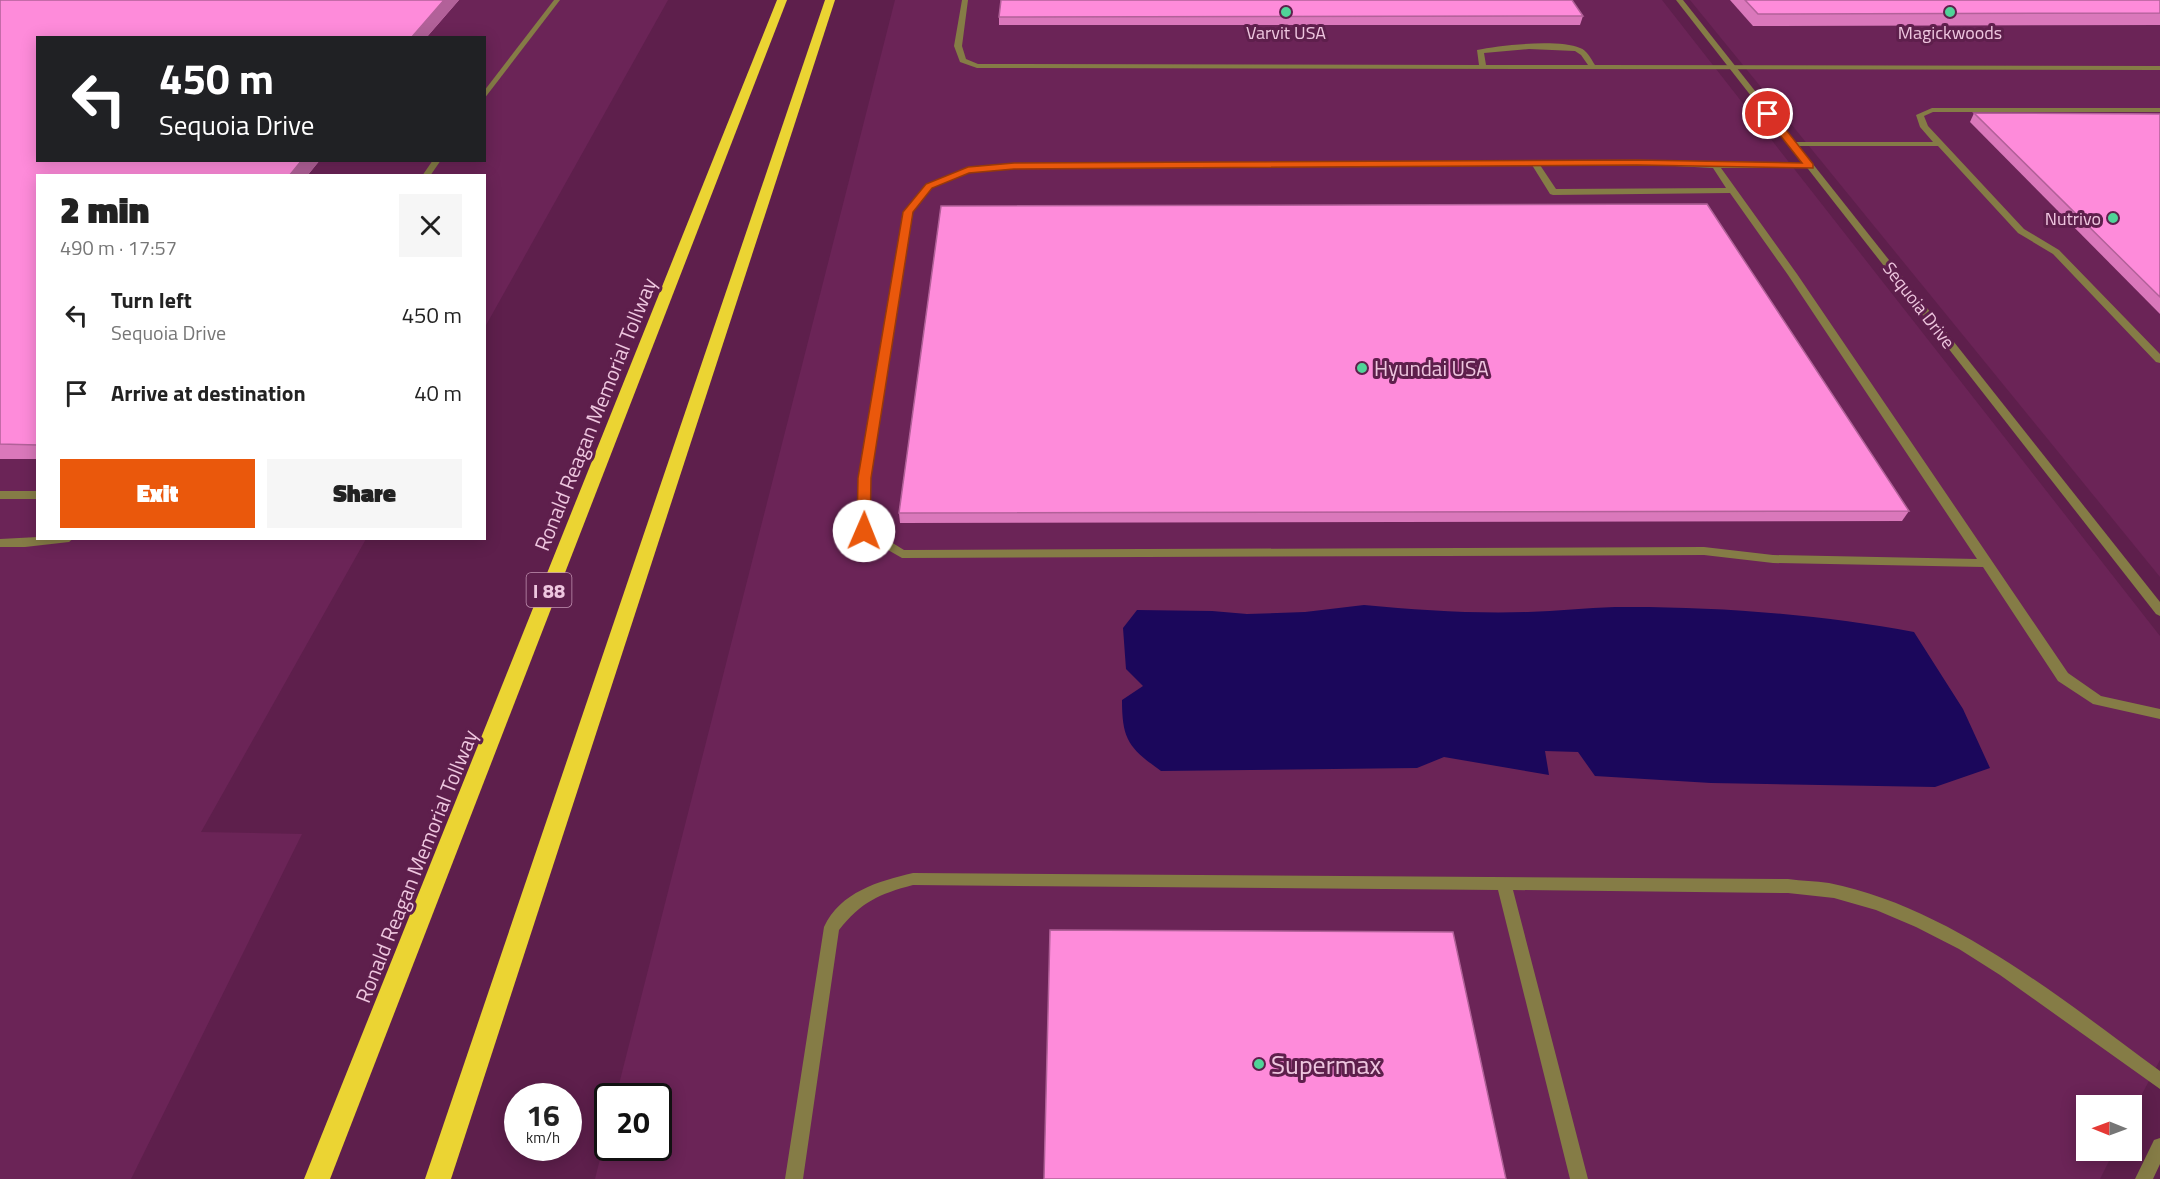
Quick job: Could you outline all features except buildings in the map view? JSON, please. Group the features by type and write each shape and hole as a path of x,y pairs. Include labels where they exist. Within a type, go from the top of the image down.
{"highway":[{"name":"Ronald Reagan Memorial Tollway","path":"316,1179 782,0"},
{"path":"438,1179 830,0"}],"street":[{"path":"486,94 557,0"},
{"path":"965,0 958,46 963,60 977,66 2160,68"},
{"name":"Sequoia Drive","path":"1679,0 2160,611"},
{"path":"1483,66 1480,52 1492,48 1576,48 1583,53 1592,66"},
{"path":"2160,110 1932,110 1920,116 1924,127 2021,231 2056,252 2160,360"},
{"path":"1792,144 1940,144"},
{"path":"1809,166 1714,166 1637,162 1014,166 968,170 929,186 908,212 865,478 864,531 902,554 1414,554 1693,551 1773,560 1987,563"},
{"path":"1535,163 1553,192 1732,190"},
{"path":"1714,166 1799,283 2063,677 2098,700 2160,714"},
{"path":"0,495 36,495"},
{"path":"0,543 51,540"},
{"path":"794,1179 832,927 849,905 878,887 913,879 1788,886 1832,890 1865,900 1928,925 2012,974 2160,1082"},
{"path":"1504,884 1579,1179"},
{"path":"2144,1179 2160,1146"}],"shaded area":[{"path":"0,0 668,0 486,325 486,174 36,174 36,540 365,540 201,832 302,834 131,1179 0,1179"},
{"path":"895,0 1662,0 2160,636 2160,1060 2142,1095 2076,1095 2076,1161 2109,1161 2100,1179 595,1179 600,1161 672,1161 672,1083 619,1083"},
{"path":"1690,0 2160,0 2160,577"},
{"path":"1364,605 1487,612 1539,612 1615,607 1689,608 1804,616 1914,632 1963,709 1990,768 1935,787 1711,783 1595,776 1578,752 1545,751 1549,775 1444,757 1417,768 1161,771 1141,756 1130,742 1124,725 1122,700 1143,686 1126,669 1123,628 1137,610 1247,614 1305,612"}],"place":[{"name":"Varvit USA","path":"1286,12"},
{"name":"Magickwoods","path":"1950,12"},
{"name":"Nutrivo","path":"2113,218"},
{"name":"Hyundai USA","path":"1362,368"},
{"name":"Supermax","path":"1259,1064"}],"route":[{"path":"864,531 865,478 908,212 929,186 968,170 1014,166 1637,162 1714,166 1809,166 1768,114"}]}
